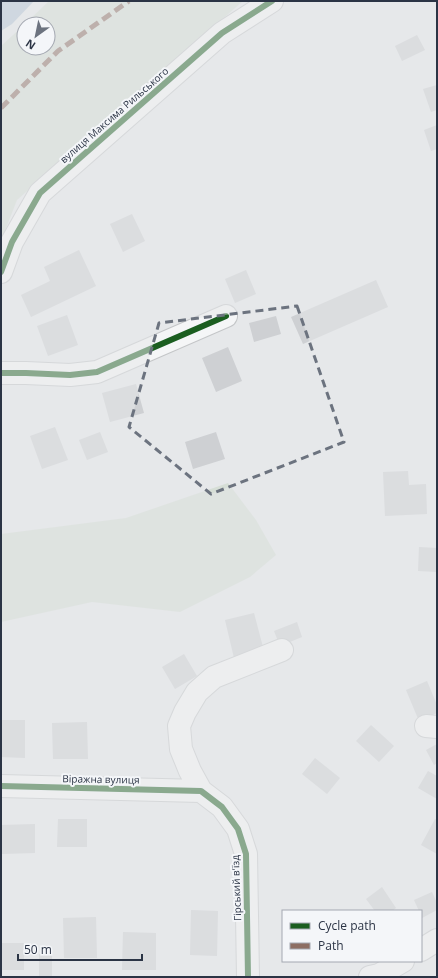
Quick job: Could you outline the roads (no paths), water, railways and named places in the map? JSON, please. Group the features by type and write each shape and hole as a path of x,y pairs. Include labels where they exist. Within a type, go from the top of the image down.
{"street":[{"name":"вулиця Максима Рильського","path":"1,272 12,242 40,193 222,33 272,1"},
{"path":"1,373 70,375 97,372 226,316"},
{"path":"201,791 181,749 179,726 196,692 214,677 282,650"},
{"name":"Віражна вулиця","path":"1,786 201,791"},
{"name":"Гірський в'їзд","path":"201,791 222,807 238,829 246,854 248,977"},
{"path":"422,949 437,940"},
{"path":"370,977 379,975 400,962"}],"water":[{"path":"1,1 34,1 20,16 16,16 16,20 12,24 1,31"}]}
